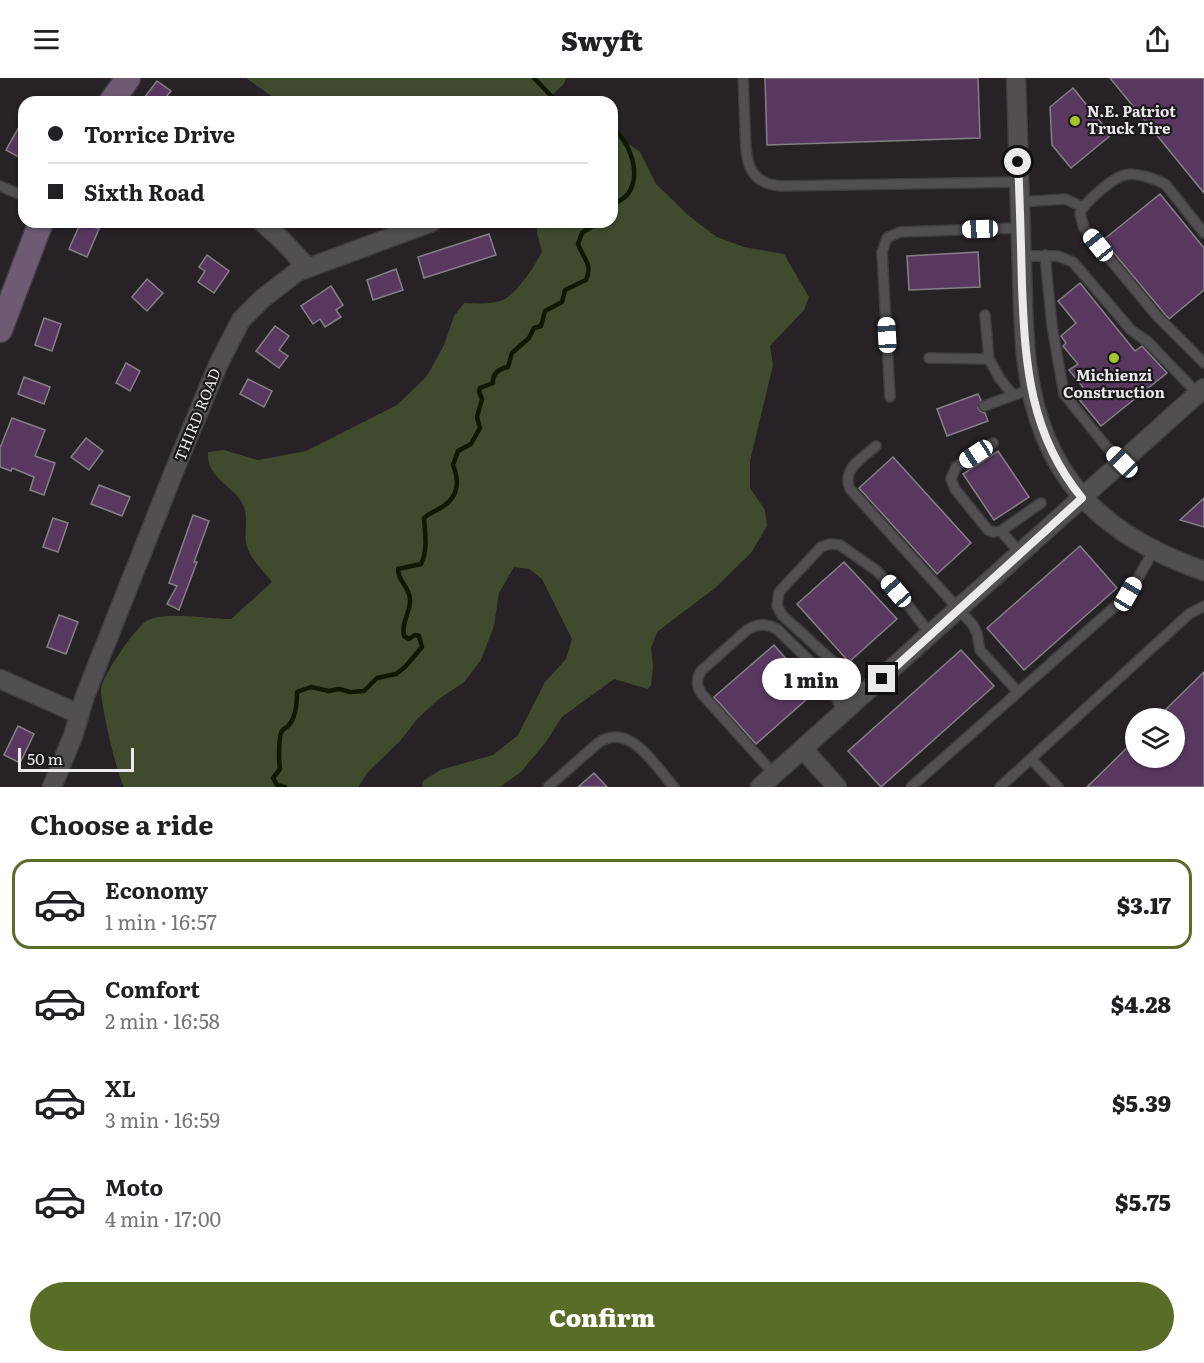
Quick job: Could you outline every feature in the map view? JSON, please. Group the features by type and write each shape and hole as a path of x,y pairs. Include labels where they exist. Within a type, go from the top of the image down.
{"main road":[{"path":"115,96 128,78"},
{"path":"0,330 39,228"}],"street":[{"path":"1016,78 1024,339 1031,389 1038,418 1052,453 1082,498 1114,526 1154,550 1204,572"},
{"path":"269,228 307,267"},
{"name":"THIRD ROAD","path":"52,787 177,464 241,320 253,306 282,281 307,267 415,228"},
{"path":"760,787 1201,391"},
{"path":"0,679 79,714"},
{"path":"803,749 837,787"}],"lane":[{"path":"743,78 747,159 752,172 768,184 781,186 1019,182"},
{"path":"1204,233 1166,185 1133,175 1117,178 1083,207 1080,218 1084,228 1156,316 1204,363"},
{"path":"0,186 18,194"},
{"path":"1019,202 1065,199 1083,207"},
{"path":"890,397 882,252 885,241 893,234 900,232 1020,228"},
{"path":"1045,255 1052,326 1064,394 1105,445 1122,462"},
{"path":"1021,256 1062,256 1073,262 1131,330 1149,342 1201,391"},
{"path":"985,315 989,359 1000,380 1012,395"},
{"path":"929,358 989,359"},
{"path":"984,406 1031,389"},
{"path":"993,442 956,467 951,479 953,487 991,532 1001,531 1041,503"},
{"path":"876,446 851,469 847,479 850,489 975,627 980,650 1018,692"},
{"path":"1001,531 1022,554"},
{"path":"865,693 782,615 777,606 779,592 821,547 830,544 840,545 877,571 931,635"},
{"path":"911,787 1128,594 1154,550"},
{"path":"1003,786 1189,614 1204,606"},
{"path":"774,774 701,693 697,682 702,670 747,630 754,626 767,625 778,630 818,669 844,712"},
{"path":"548,787 598,743 618,736 633,742 674,787"},
{"path":"1031,759 1058,787"}],"green space":[{"path":"246,78 566,78 564,84 551,96 272,96"},
{"path":"618,137 640,152 656,184 689,216 717,237 744,247 784,254 809,297 804,310 770,346 773,365 750,461 750,488 765,510 767,526 751,553 715,588 657,632 651,648 653,667 651,685 648,689 614,679 562,717 546,742 521,772 500,787 422,787 423,781 440,770 493,755 518,735 545,682 566,659 572,639 542,579 529,569 514,567 499,593 494,626 481,660 464,682 439,699 418,718 400,741 368,772 358,787 124,787 117,768 103,708 101,688 128,641 143,624 157,617 231,619 272,582 253,559 246,543 246,514 243,505 211,469 208,452 224,450 258,460 306,451 397,405 427,376 444,345 454,316 464,303 498,302 509,296 525,279 542,252 537,228 618,228"}],"building":[{"path":"765,78 978,78 980,138 767,145"},
{"path":"1110,78 1204,78 1204,193"},
{"path":"157,81 171,91 167,96 146,96"},
{"name":"N.E. Patriot Truck Tire","path":"1073,88 1111,135 1071,168 1052,145 1050,107"},
{"path":"18,129 18,157 6,150"},
{"path":"1160,194 1204,248 1204,290 1169,319 1103,240"},
{"path":"78,228 99,229 87,257 69,249"},
{"path":"489,234 496,255 424,278 418,257"},
{"path":"978,252 980,287 909,290 907,256"},
{"path":"207,255 229,271 214,293 198,282 205,271 199,267"},
{"path":"396,269 403,290 373,300 367,280"},
{"path":"147,279 163,293 147,311 132,297"},
{"name":"Michienzi Construction","path":"1080,283 1135,351 1142,346 1167,373 1101,426 1078,398 1086,391 1069,370 1078,364 1063,346 1066,343 1061,336 1076,323 1058,301"},
{"path":"331,286 343,305 336,310 341,317 325,327 320,319 313,324 301,306"},
{"path":"44,318 61,324 52,351 35,345"},
{"path":"275,326 289,336 279,350 288,356 279,368 256,351"},
{"path":"126,363 140,371 130,391 116,383"},
{"path":"24,377 50,387 44,404 18,394"},
{"path":"248,379 272,391 264,407 240,394"},
{"path":"978,394 981,400 978,408 985,413 988,421 947,436 937,409"},
{"path":"12,418 45,430 35,456 55,463 44,495 30,490 34,477 12,468 11,471 0,467 0,448"},
{"path":"86,438 103,451 89,470 71,457"},
{"path":"998,451 1029,497 994,520 963,474"},
{"path":"893,457 971,543 937,574 859,488"},
{"path":"99,485 130,497 122,516 91,504"},
{"path":"1204,498 1204,527 1180,520"},
{"path":"193,515 209,521 179,610 167,604 177,586 169,583"},
{"path":"53,518 68,523 58,552 43,547"},
{"path":"1080,546 1117,588 1024,670 987,628"},
{"path":"844,562 897,619 849,662 797,604"},
{"path":"59,615 78,622 66,654 47,647"},
{"path":"774,645 815,692 756,744 714,697"},
{"path":"961,650 994,686 881,787 848,751"},
{"path":"1204,672 1204,787 1087,787 1125,750 1125,768 1185,768 1185,708 1167,708"},
{"path":"18,726 34,734 20,763 4,755"},
{"path":"594,773 607,787 578,787"}],"waterway":[{"path":"534,78 551,96"},
{"path":"618,134 629,149 634,168 632,186 628,194 618,202"},
{"path":"285,787 277,785 273,778 280,769 281,734 293,718 297,692 311,687 329,691 339,689 350,692 364,691 377,678 396,674 422,647 419,636 415,635 409,639 404,636 410,599 398,569 421,564 425,548 424,518 444,506 453,497 457,485 453,465 458,451 471,444 480,428 477,417 482,399 480,388 493,383 497,372 508,367 512,353 529,338 534,328 541,326 545,311 562,302 565,290 586,280 588,265 578,244 582,233 590,228"}],"place":[{"name":"N.E. Patriot Truck Tire","path":"1075,121"},
{"name":"Michienzi Construction","path":"1114,358"}],"route":[{"path":"882,679 1082,498 1054,459 1043,434 1031,389 1024,339 1018,162"}]}
